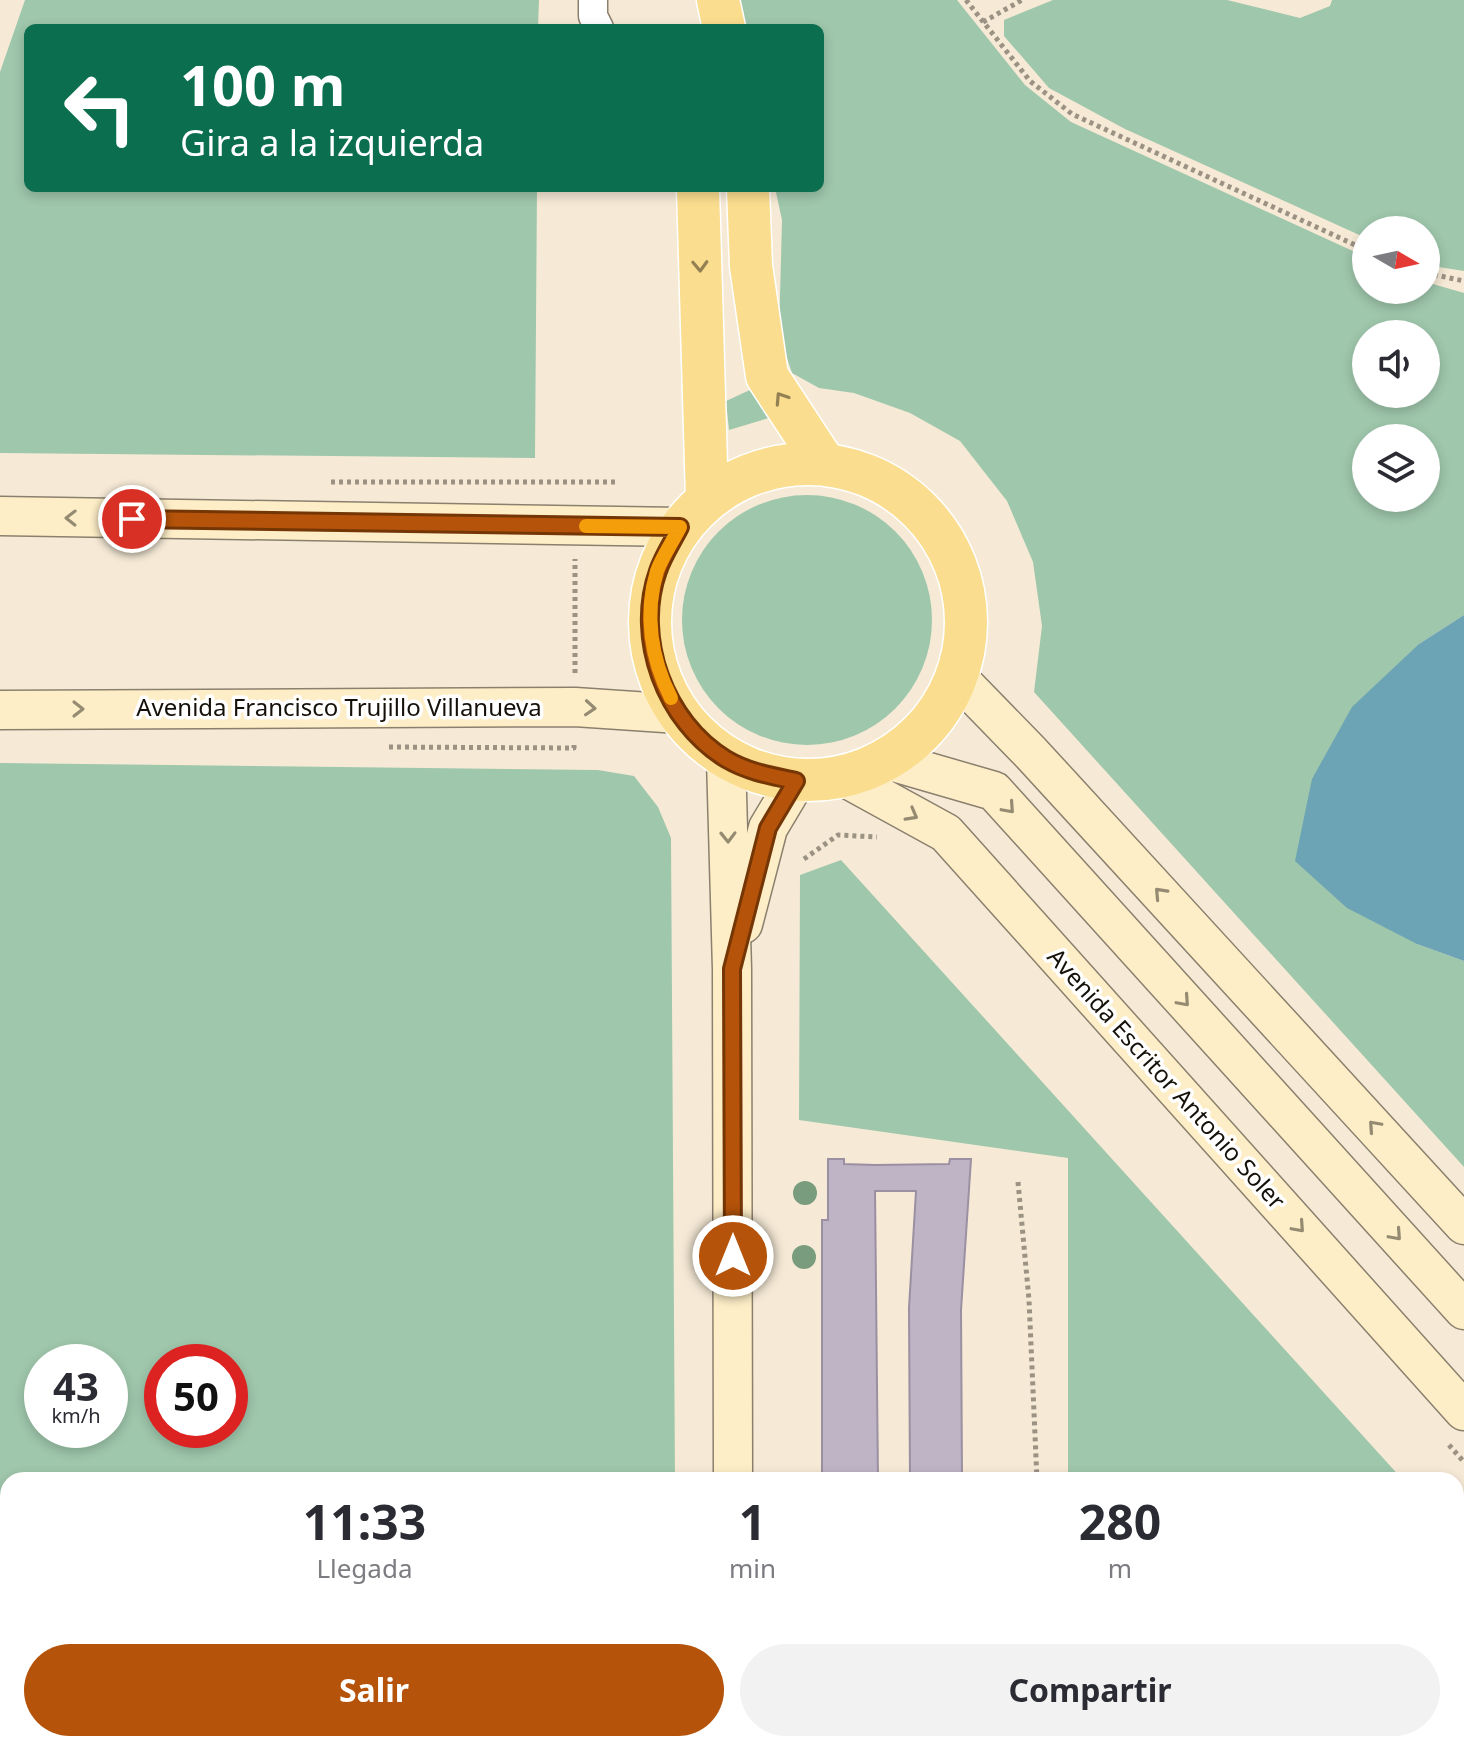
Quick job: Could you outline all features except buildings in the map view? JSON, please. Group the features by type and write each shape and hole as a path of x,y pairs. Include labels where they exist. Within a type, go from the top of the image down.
{"main road":[{"path":"694,513 698,192"},
{"path":"748,192 751,266 767,376 824,463"},
{"path":"824,463 871,475 912,501 943,537 962,581 967,630 957,677 929,724 887,760 844,777 796,781 760,774 726,759 700,739 679,714 656,669 650,620 657,571 694,513 742,477 782,464 824,463"}],"street":[{"path":"593,0 593,16 597,24"},
{"path":"0,516 694,513"},
{"path":"957,677 1031,753 1464,1225"},
{"name":"Avenida Francisco Trujillo Villanueva","path":"0,710 575,707 679,714"},
{"path":"726,759 732,969 733,1472"},
{"path":"887,760 994,791 1464,1310"},
{"name":"Avenida Escritor Antonio Soler","path":"844,777 946,833 1454,1425"},
{"path":"732,969 768,828 796,781"}],"path":[{"path":"966,0 1030,81 1072,114 1352,244"},
{"path":"983,22 1022,0"},
{"path":"1440,276 1464,281"},
{"path":"804,859 838,835 883,837"},
{"path":"1018,1182 1029,1300 1037,1472"},
{"path":"1454,1425 1464,1462"}],"green space":[{"path":"25,0 539,0 538,24 24,24 24,192 537,192 535,458 0,453 0,72"},
{"path":"740,0 957,0 1025,85 1071,122 1352,251 1352,304 1440,304 1440,286 1464,293 1464,615 1419,644 1417,944 1464,961 1464,1167 1034,692 1042,626 1033,562 1007,501 960,441 910,413 854,393 819,388 792,373 779,335 782,220 776,192 824,192 824,24 743,24"},
{"path":"1053,0 1227,0 1300,18 1330,6 1332,0 1464,0 1464,271 1440,267 1440,216 1352,216 1352,232 1125,129 1049,88 1004,36 1004,20"},
{"path":"752,389 769,418 729,430 726,401"},
{"path":"807,495 855,505 876,516 895,532 911,551 922,572 932,620 922,668 911,689 895,708 876,724 855,735 807,745 759,735 738,724 719,708 703,689 692,668 682,620 692,572 703,551 719,532 738,516 759,505"},
{"path":"0,763 598,770 634,776 658,807 671,838 675,1472 0,1472"},
{"path":"841,860 1396,1472 1068,1472 1068,1158 799,1120 800,875"}],"water":[{"path":"1464,615 1464,961 1417,944 1347,908 1295,861 1312,779 1352,707 1419,644"}],"slow traffic":[{"path":"586,526 680,527 657,571 650,620 656,669 671,698"}],"route":[{"path":"132,519 680,527 657,571 650,620 656,669 679,714 700,739 726,759 760,774 796,781 768,828 732,969 733,1256"}]}
